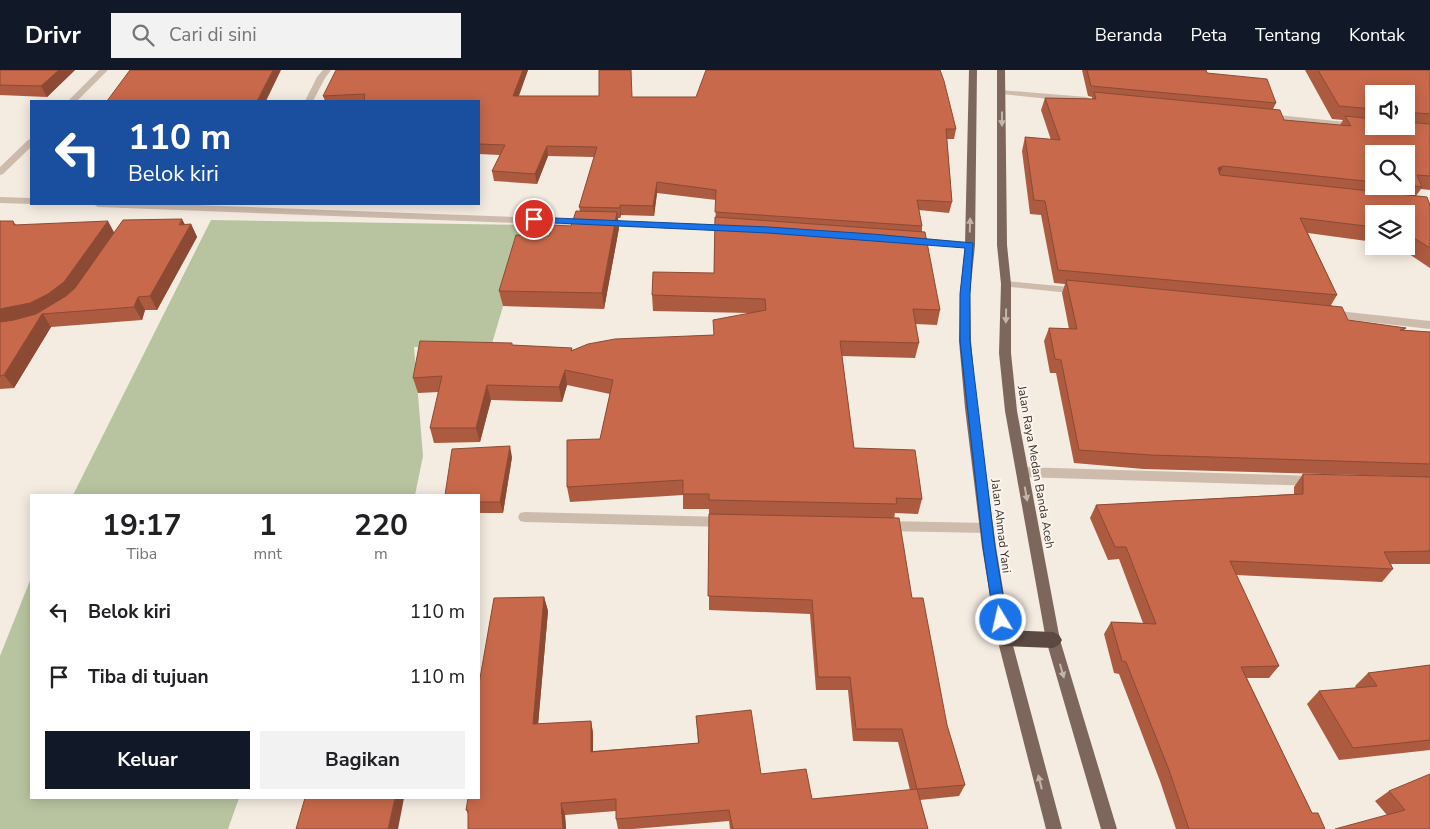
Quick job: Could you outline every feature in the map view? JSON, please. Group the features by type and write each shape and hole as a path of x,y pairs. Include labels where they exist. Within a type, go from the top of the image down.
{"highway":[{"path":"1004,638 1053,640"}],"main road":[{"name":"Jalan Ahmad Yani","path":"973,70 970,245 965,294 965,341 987,528 1004,638 1054,829"},
{"name":"Jalan Raya Medan Banda Aceh","path":"1001,70 1002,245 1006,284 1005,353 1011,411 1053,640 1109,829"}],"street":[{"path":"73,100 104,70"},
{"path":"310,100 321,76 327,70"},
{"path":"1002,92 1092,100"},
{"path":"1261,117 1360,126"},
{"path":"0,172 30,143"},
{"path":"0,200 30,201"},
{"path":"106,205 140,209 251,207 741,228"},
{"path":"897,238 970,245"},
{"path":"1006,284 1094,292"},
{"path":"1316,313 1430,325"},
{"path":"1022,472 1330,481"},
{"path":"525,517 741,522"},
{"path":"869,525 987,528"}],"green space":[{"path":"211,220 529,225 491,347 414,347 423,456 415,494 74,494"},
{"path":"30,581 30,799 239,799 228,829 0,829 0,656"}],"building":[{"path":"0,70 59,70 41,86 0,85"},
{"path":"130,70 273,70 258,100 108,100"},
{"path":"336,70 523,70 513,96 599,96 599,70 631,70 632,97 696,97 706,70 940,70 956,129 946,129 952,202 917,200 922,226 715,212 716,190 657,182 653,206 620,205 620,208 579,207 597,147 547,146 535,174 492,171 505,145 480,144 480,100 364,100 365,94 323,96"},
{"path":"1087,70 1206,70 1207,73 1267,79 1276,103 1091,86"},
{"path":"1318,70 1430,70 1430,114 1415,113 1415,85 1365,85 1365,108 1339,106"},
{"path":"1094,92 1280,110 1284,120 1351,126 1345,116 1365,118 1365,135 1415,135 1415,123 1430,124 1430,176 1417,175 1422,187 1415,186 1415,145 1365,145 1365,181 1223,166 1218,168 1220,175 1365,190 1365,195 1427,197 1430,205 1430,248 1415,239 1415,205 1365,205 1365,226 1300,218 1337,295 1058,270 1045,201 1034,200 1025,137 1060,140 1045,98 1096,99"},
{"path":"576,211 617,212 602,293 499,291 516,235 549,236 552,225 571,226"},
{"path":"715,217 925,232 940,310 913,309 919,343 840,341 854,448 915,450 922,499 896,498 897,504 709,500 709,494 683,494 683,480 567,487 567,440 600,439 613,380 565,370 559,387 487,385 476,428 430,428 442,376 413,378 420,341 512,343 512,345 572,348 571,351 588,344 615,339 714,335 713,320 766,310 765,299 652,295 653,272 714,273"},
{"path":"182,219 179,225 191,224 150,296 138,297 134,307 42,314 4,375 0,376 0,322 36,314 66,296 75,288 123,220"},
{"path":"0,221 13,221 14,225 108,221 64,282 48,294 30,303 0,309"},
{"path":"1066,280 1342,307 1348,320 1406,328 1400,330 1430,332 1430,464 1151,455 1079,450 1061,360 1055,359 1049,328 1077,329"},
{"path":"510,446 500,502 480,502 480,494 445,494 452,449"},
{"path":"1303,474 1430,477 1430,551 1384,552 1393,569 1230,561 1279,666 1241,667 1312,813 1318,813 1325,829 1189,829 1169,770 1126,662 1122,661 1111,622 1156,624 1126,547 1115,547 1096,505 1303,494"},
{"path":"709,514 899,518 912,598 923,598 947,725 965,785 917,789 902,729 856,729 850,677 818,677 812,600 708,596"},
{"path":"544,597 533,724 591,721 591,752 699,743 696,716 751,710 761,774 806,769 812,799 917,789 928,829 733,829 729,810 616,819 616,799 561,803 563,829 468,829 468,810 466,810 468,799 480,799 480,678 494,598"},
{"path":"1430,665 1430,740 1353,748 1319,691 1377,686 1368,673"},
{"path":"1430,774 1430,829 1335,829 1405,810 1389,791"},
{"path":"305,799 395,799 388,829 296,829"}],"route":[{"path":"534,219 872,236 970,245 965,294 965,341 971,408 989,547 1001,620"}]}
